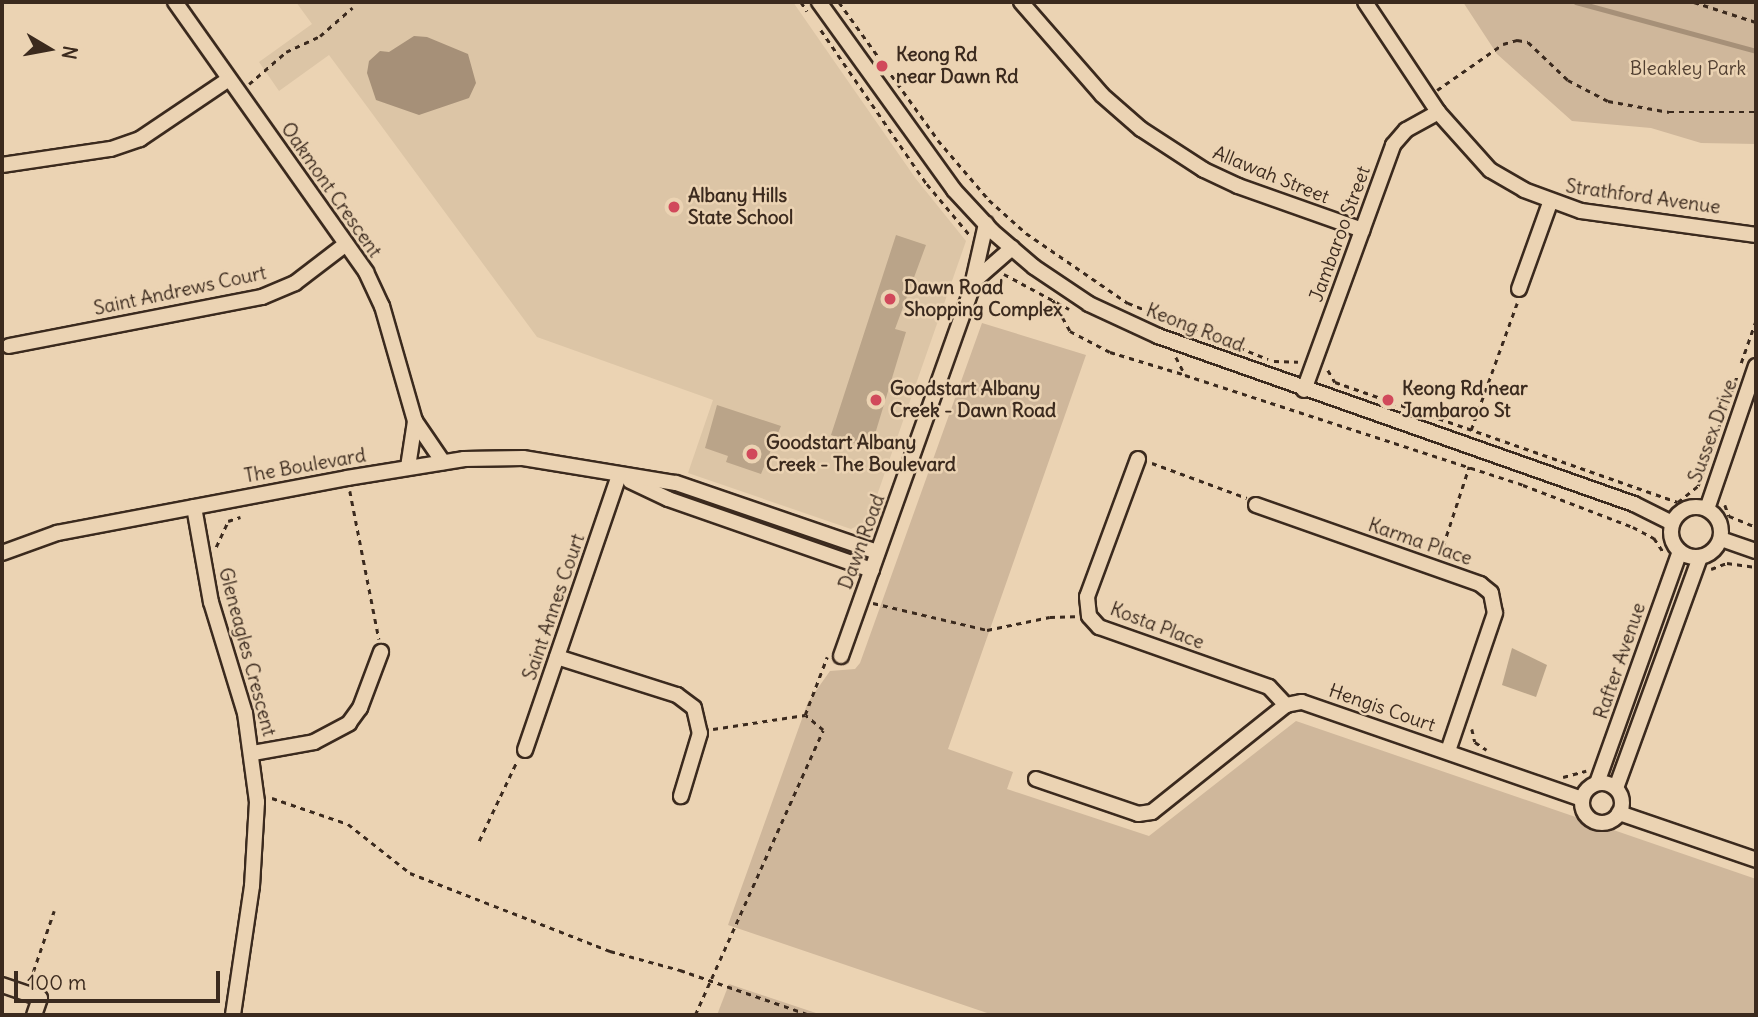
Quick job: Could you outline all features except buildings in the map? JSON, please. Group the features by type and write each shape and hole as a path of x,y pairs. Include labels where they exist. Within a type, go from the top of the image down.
{"street":[{"name":"Oakmont Crescent","path":"175,2 346,244 382,306 415,421 443,462"},
{"name":"Keong Road","path":"819,2 938,169 986,224 1012,248 1089,304 1158,336 1304,390 1634,504 1672,523"},
{"name":"Allawah Street","path":"1021,2 1102,95 1141,129 1215,176 1362,230"},
{"name":"Strathford Avenue","path":"1365,2 1438,111 1490,170 1550,203 1756,235"},
{"path":"2,166 111,149 140,139 229,79"},
{"name":"Jambaroo Street","path":"1304,390 1393,145 1406,130 1438,111"},
{"path":"1519,289 1550,203"},
{"name":"Dawn Road","path":"835,654 861,601 872,570 973,282 986,224"},
{"name":"Saint Andrews Court","path":"9,346 262,297 295,283 346,244"},
{"name":"Dawn Road","path":"973,282 1012,248"},
{"name":"Sussex Drive","path":"1706,509 1756,366"},
{"name":"Oakmont Crescent","path":"408,467 415,421"},
{"name":"The Boulevard","path":"2,553 57,533 347,478 443,462 523,458 619,476 676,483 878,552"},
{"name":"Kosta Place","path":"1138,458 1087,597 1089,616 1099,627 1269,687 1286,705"},
{"name":"The Boulevard","path":"619,476 668,499 872,570"},
{"name":"Saint Annes Court","path":"525,750 619,476"},
{"name":"Karma Place","path":"1256,505 1480,584 1490,593 1495,613 1448,751"},
{"name":"Gleneagles Crescent","path":"194,507 211,602 253,753 257,795 252,886 233,1015"},
{"path":"1706,509 1720,524 1720,539 1713,551 1700,557 1680,551 1672,538 1672,523 1683,510 1706,509"},
{"path":"1720,539 1756,551"},
{"name":"Rafter Avenue","path":"1582,799 1597,783 1680,551"},
{"name":"Rafter Avenue","path":"1619,813 1622,800 1616,788 1700,557"},
{"path":"253,753 314,742 349,723 360,708 381,652"},
{"path":"557,657 677,695 699,715 700,733 681,796"},
{"path":"1036,779 1138,814 1152,812 1286,705"},
{"name":"Hengis Court","path":"1286,705 1317,705 1582,799"},
{"path":"1597,783 1616,788"},
{"path":"1582,799 1584,811 1592,820 1610,821 1619,813 1756,860"},
{"path":"2,985 40,999 34,1015"}],"path":[{"path":"801,2 809,13"},
{"path":"839,2 938,140 989,200 1026,233 1128,303 1274,361 1293,365 1301,360"},
{"path":"1694,2 1756,22"},
{"path":"245,102 256,94 249,84 273,62 320,36 352,8"},
{"path":"817,25 970,238"},
{"path":"1429,96 1503,44 1517,40 1528,42 1568,80 1608,101 1669,113 1756,113"},
{"path":"999,270 1076,313"},
{"path":"1471,430 1519,289"},
{"path":"1053,299 1070,331 1110,352 1469,467 1633,527 1654,538 1663,548 1666,563"},
{"path":"1328,370 1335,382 1678,502 1698,486 1756,320"},
{"path":"1174,355 1185,375"},
{"path":"1138,458 1241,494 1256,505"},
{"path":"1436,568 1469,467"},
{"path":"347,478 381,652"},
{"path":"1726,505 1729,516 1756,527"},
{"path":"216,548 228,521 240,517"},
{"path":"1705,578 1712,568 1727,563 1756,567"},
{"path":"861,601 987,630 1050,617 1089,616"},
{"path":"805,715 835,654"},
{"path":"695,1015 823,730 805,715 700,733"},
{"path":"1460,718 1473,719 1475,742 1489,751"},
{"path":"480,841 525,750"},
{"path":"1552,773 1576,776 1594,760"},
{"path":"257,795 348,824 410,873 586,943 810,1015"},
{"path":"22,992 54,911"}],"shaded area":[{"name":"Albany Hills State School","path":"296,2 793,2 916,179 966,241 868,521 851,529 688,473 713,400 537,337 329,55 279,91 259,62 312,24"},
{"path":"414,36 427,37 468,54 476,83 469,98 419,115 376,100 367,73 369,61 380,51 389,52"}],"green space":[{"name":"Bleakley Park","path":"1463,2 1756,2 1756,144 1701,143 1651,128 1572,121 1497,54"},
{"path":"982,323 1086,355 948,749 1013,772 1007,789 1149,836 1296,721 1756,879 1756,1015 993,1015 728,925 808,702 830,671 855,669 860,663"},
{"path":"729,984 822,1015 717,1015"}],"waterway":[{"path":"1576,2 1756,51"}],"place":[{"name":"Keong Rd near Dawn Rd","path":"882,66"},
{"name":"Albany Hills State School","path":"674,207"},
{"name":"Dawn Road Shopping Complex","path":"890,299"},
{"name":"Goodstart Albany Creek - Dawn Road","path":"876,400"},
{"name":"Keong Rd near Jambaroo St","path":"1388,400"},
{"name":"Goodstart Albany Creek - The Boulevard","path":"752,454"}]}
